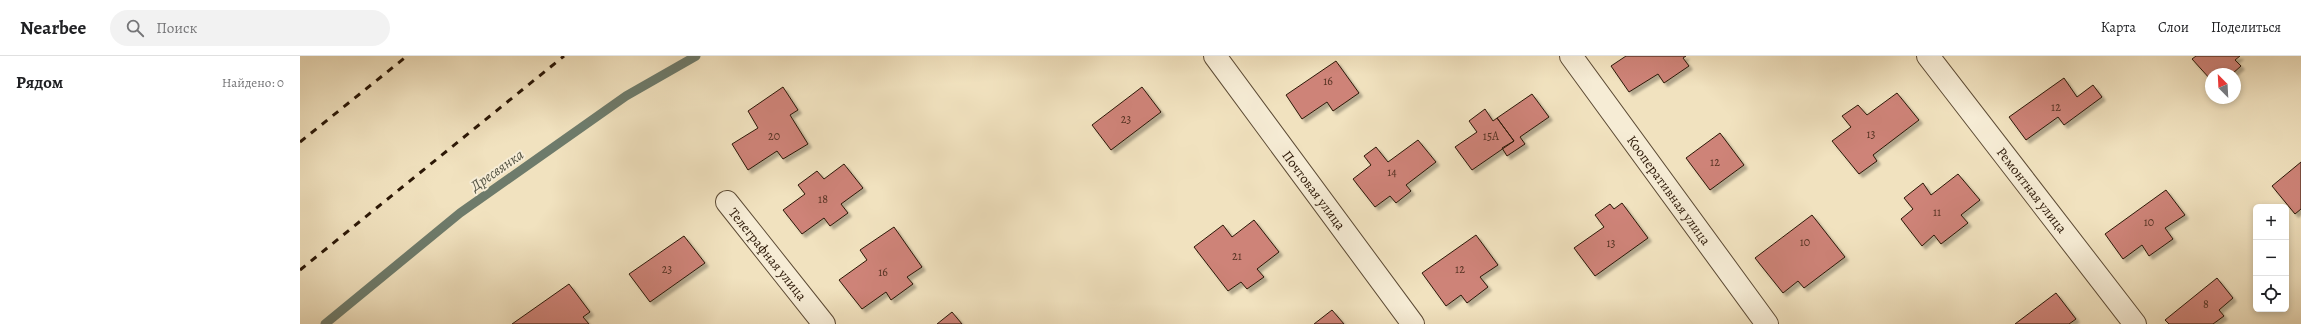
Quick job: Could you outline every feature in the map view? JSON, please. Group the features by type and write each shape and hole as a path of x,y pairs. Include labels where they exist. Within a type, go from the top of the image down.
{"street":[{"name":"Почтовая улица","path":"1215,56 1413,324"},
{"name":"Кооперативная улица","path":"1571,56 1767,324"},
{"name":"Ремонтная улица","path":"1928,56 2135,324"},
{"name":"Телеграфная улица","path":"727,202 824,324"}],"building":[{"path":"1626,56 1686,56 1683,58 1689,66 1664,83 1658,74 1629,92 1611,66"},
{"path":"2196,56 2240,56 2235,60 2241,66 2239,68 2205,68 2205,73 2192,59"},
{"path":"1336,61 1359,93 1333,111 1327,102 1302,119 1286,95"},
{"path":"2064,78 2077,97 2093,85 2102,97 2064,125 2058,117 2026,140 2009,117"},
{"path":"783,87 798,110 790,115 808,144 783,159 777,151 748,170 732,144 758,128 748,111"},
{"path":"1142,87 1161,112 1111,150 1092,125"},
{"path":"1897,93 1919,120 1873,155 1877,161 1859,174 1832,141 1851,127 1842,116 1858,105 1867,115"},
{"path":"1532,94 1549,117 1520,137 1525,144 1507,156 1502,148 1514,141 1497,118"},
{"path":"1485,109 1493,121 1497,118 1514,141 1472,170 1455,147 1477,132 1469,121"},
{"path":"1720,133 1744,165 1710,190 1686,158"},
{"path":"1418,140 1436,162 1406,185 1411,191 1396,203 1390,196 1375,207 1353,179 1371,165 1364,156 1376,147 1388,162"},
{"path":"2301,162 2301,209 2295,214 2289,207 2289,204 2287,204 2272,186"},
{"path":"844,164 863,188 841,204 848,213 830,226 824,218 802,234 783,210 805,194 798,185 817,171 824,179"},
{"path":"1958,174 1980,200 1961,215 1968,223 1941,244 1934,235 1922,246 1901,219 1913,209 1904,198 1923,183 1931,195"},
{"path":"2166,190 2185,215 2165,228 2173,239 2149,256 2142,245 2123,259 2105,234"},
{"path":"1622,203 1648,238 1595,276 1574,248 1604,227 1595,215 1610,204 1614,209"},
{"path":"1812,215 1845,257 1804,288 1798,281 1783,293 1755,258"},
{"path":"1254,220 1279,252 1257,269 1264,277 1247,289 1241,282 1228,291 1194,247 1223,225 1232,237"},
{"path":"894,227 922,267 907,277 913,284 891,300 886,292 862,309 839,280 867,260 860,250"},
{"path":"1476,235 1498,265 1480,277 1488,287 1467,303 1461,295 1446,306 1422,273"},
{"path":"684,236 705,263 650,302 629,274"},
{"path":"2217,278 2233,298 2219,310 2224,316 2213,324 2169,324 2165,320"},
{"path":"569,284 590,312 583,317 589,324 512,324"},
{"path":"2056,293 2076,319 2069,324 2015,324"},
{"path":"1332,310 1344,324 1314,324"},
{"path":"952,312 962,324 937,324"}],"waterway":[{"name":"Дресвянка","path":"325,324 460,213 626,96 696,56"}],"railway":[{"path":"300,142 407,56"},
{"path":"300,270 564,56"}]}
